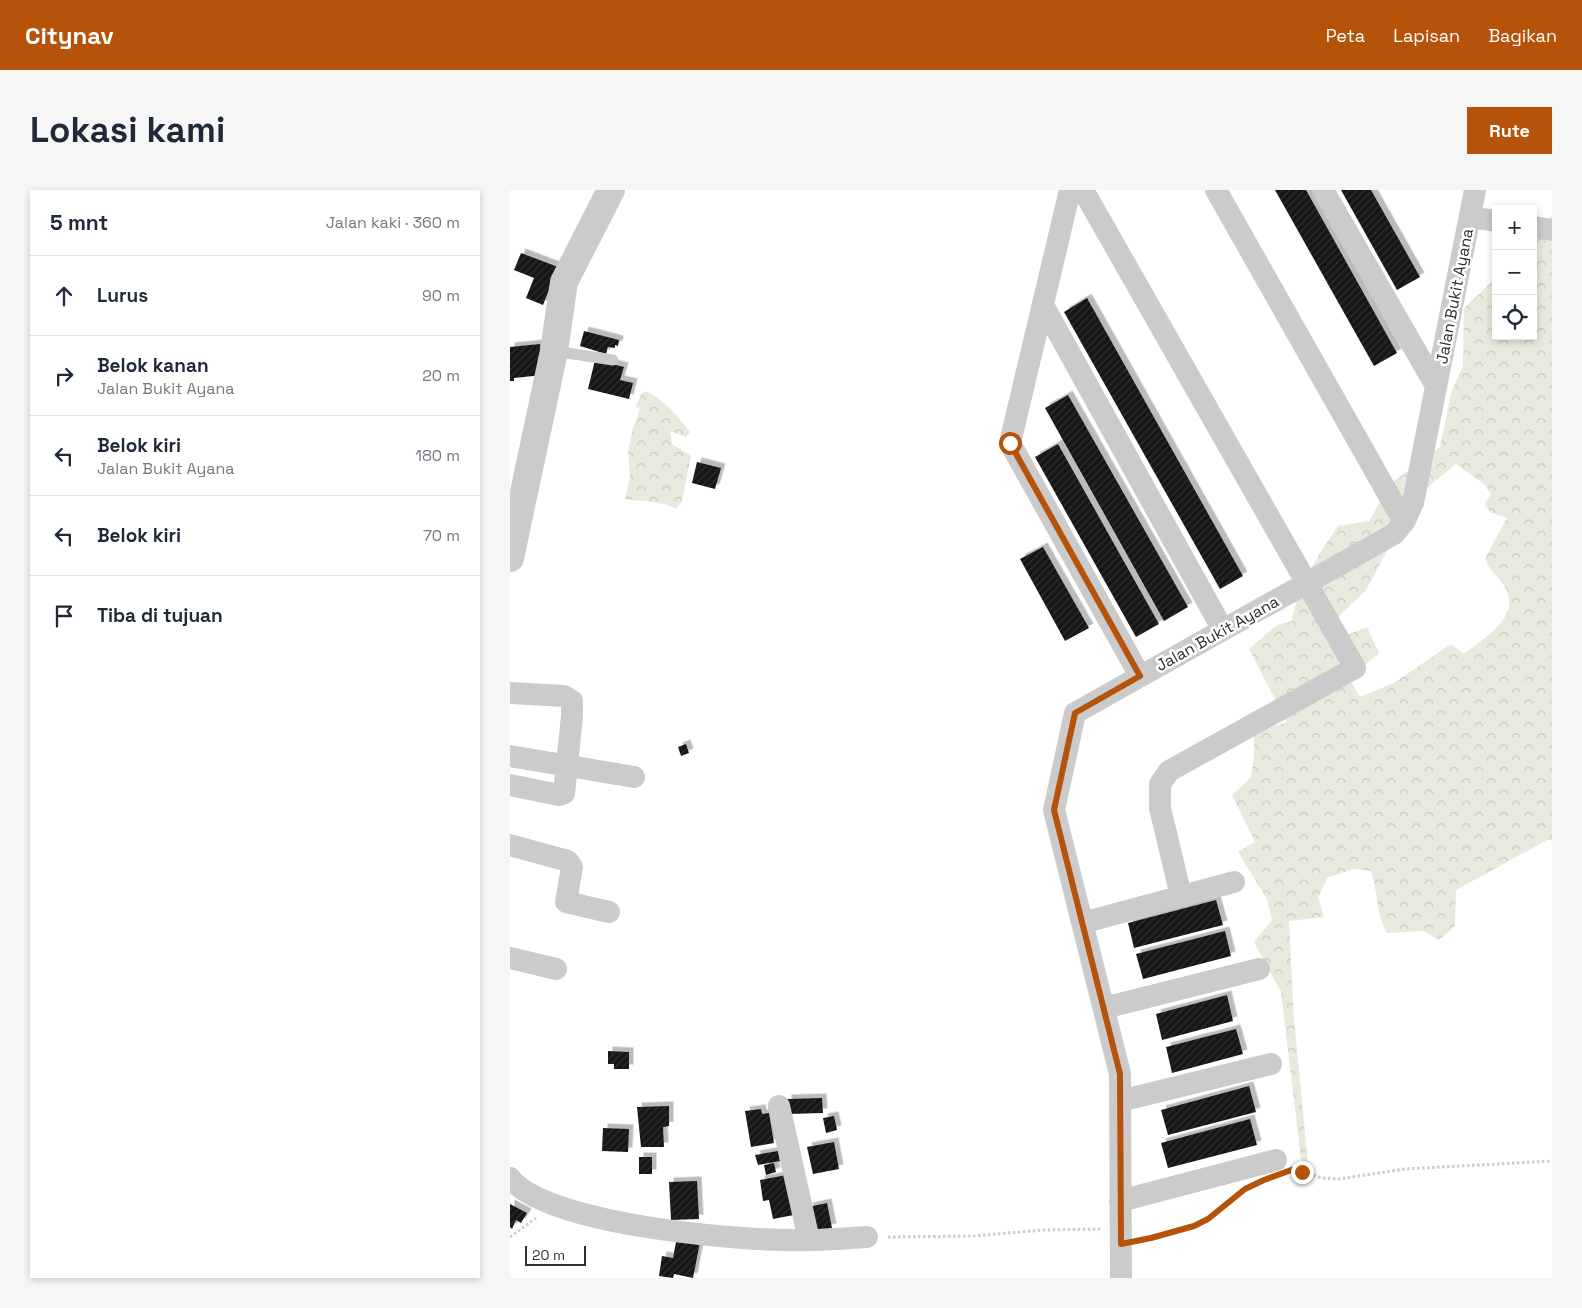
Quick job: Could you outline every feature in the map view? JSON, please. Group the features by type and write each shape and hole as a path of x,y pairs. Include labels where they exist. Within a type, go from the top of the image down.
{"street":[{"path":"510,558 519,476 554,351 564,282 611,190"},
{"path":"1070,190 1010,443 1140,676"},
{"path":"1083,190 1355,668 1169,771 1160,784 1160,808 1181,896"},
{"path":"1216,190 1404,522"},
{"path":"1323,190 1436,386"},
{"name":"Jalan Bukit Ayana","path":"1121,1278 1120,1074 1054,810 1075,713 1394,534 1404,522 1413,503 1475,190"},
{"path":"1470,217 1492,220"},
{"path":"1537,228 1552,230"},
{"path":"1043,306 1223,630"},
{"path":"510,693 564,696 572,701 565,790 562,794 510,785"},
{"path":"510,756 634,777"},
{"path":"510,845 568,861 572,868 566,902 609,912"},
{"path":"1082,923 1234,882"},
{"path":"510,958 556,970"},
{"path":"1104,1008 1259,969"},
{"path":"1120,1101 1271,1064"},
{"path":"779,1106 808,1240"},
{"path":"1120,1201 1281,1166"},
{"path":"510,1178 522,1190 554,1206 610,1220 675,1231 808,1240 867,1237"}],"lane":[{"path":"554,351 613,360"}],"path":[{"path":"1281,1166 1322,1178 1339,1179 1404,1169 1552,1161"},
{"path":"867,1237 974,1236 1101,1228 1121,1244 1194,1226 1208,1219 1245,1189"},
{"path":"510,1237 554,1206"}],"green space":[{"path":"1552,216 1552,840 1547,840 1456,890 1455,926 1439,940 1423,931 1387,933 1381,919 1371,871 1353,869 1327,878 1318,898 1324,917 1289,921 1294,1019 1309,1175 1303,1175 1281,992 1254,942 1272,920 1267,899 1238,852 1255,842 1232,795 1251,777 1254,733 1287,722 1249,649 1277,625 1292,621 1304,583 1316,559 1338,526 1369,521 1390,484 1440,447 1451,393 1463,366 1464,308 1492,282 1492,340 1537,340 1537,229","holes":["1456,464 1485,485 1491,494 1485,504 1490,512 1507,518 1485,558 1509,595 1509,606 1506,615 1491,633 1464,654 1451,644 1394,683 1360,697 1351,682 1359,670 1379,653 1367,627 1345,636 1330,625 1366,590 1417,496"]},
{"path":"646,391 670,409 690,432 686,437 670,431 672,444 691,456 682,501 676,509 658,503 625,499 630,476 628,451 640,408 636,407 641,394"}],"building":[{"path":"1275,190 1306,190 1397,353 1374,366"},
{"path":"1341,190 1371,190 1420,277 1397,290"},
{"path":"521,253 558,267 543,305 526,298 534,278 514,270"},
{"path":"1087,298 1243,576 1220,589 1064,312"},
{"path":"584,331 619,340 618,346 615,345 615,348 608,347 606,354 580,346"},
{"path":"540,344 543,375 514,378 514,381 510,381 510,347"},
{"path":"595,360 624,367 620,380 633,383 629,399 588,389"},
{"path":"1068,395 1188,607 1164,621 1045,408"},
{"path":"1058,444 1159,624 1136,637 1035,457"},
{"path":"697,462 721,468 715,489 692,483"},
{"path":"1043,547 1089,628 1065,641 1020,559"},
{"path":"686,744 689,753 681,756 678,747"},
{"path":"1216,900 1223,925 1134,948 1128,923"},
{"path":"1225,931 1231,956 1143,979 1136,954"},
{"path":"1227,995 1233,1021 1162,1040 1156,1014"},
{"path":"1236,1029 1243,1054 1172,1073 1166,1047"},
{"path":"608,1051 629,1052 629,1069 614,1069 614,1064 608,1064"},
{"path":"1249,1086 1256,1112 1168,1135 1161,1110"},
{"path":"822,1098 823,1113 788,1114 787,1099"},
{"path":"669,1106 669,1126 663,1127 664,1147 641,1147 637,1107"},
{"path":"761,1109 762,1114 769,1113 774,1143 751,1147 745,1111"},
{"path":"834,1116 837,1130 826,1133 823,1118"},
{"path":"1250,1119 1257,1145 1168,1168 1161,1143"},
{"path":"603,1128 629,1129 628,1152 602,1151"},
{"path":"834,1142 839,1169 813,1174 807,1147"},
{"path":"778,1151 780,1161 758,1165 755,1155"},
{"path":"639,1157 652,1157 652,1174 639,1174"},
{"path":"774,1163 776,1172 766,1175 764,1165"},
{"path":"792,1174 799,1214 773,1219 769,1200 763,1201 760,1180"},
{"path":"697,1181 699,1219 671,1220 669,1182"},
{"path":"827,1203 832,1228 813,1231 808,1207"},
{"path":"510,1204 527,1213 521,1223 516,1220 512,1229 510,1227"},
{"path":"677,1237 700,1242 693,1278 674,1274 673,1278 659,1276 662,1256 673,1258"}],"route":[{"path":"1010,443 1140,676 1075,713 1054,810 1120,1074 1121,1244 1194,1226 1208,1219 1245,1189 1294,1169 1302,1172"}]}
